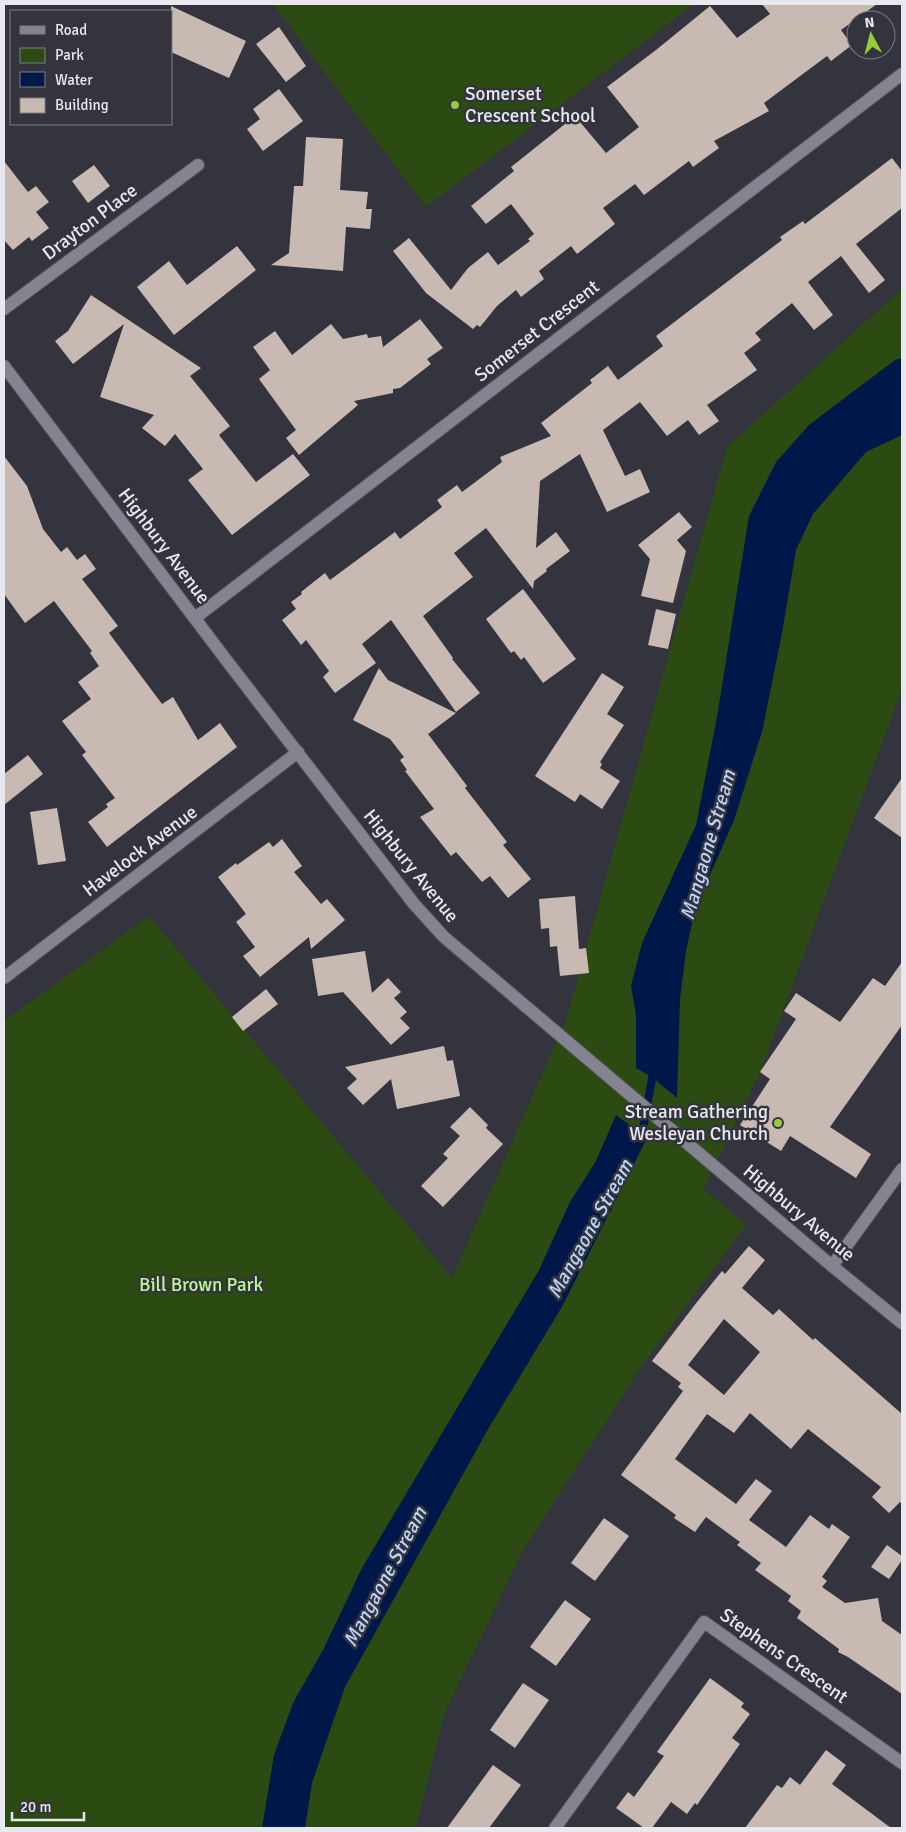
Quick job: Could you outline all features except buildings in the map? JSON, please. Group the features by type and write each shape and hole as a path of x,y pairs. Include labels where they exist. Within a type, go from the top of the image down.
{"street":[{"name":"Somerset Crescent","path":"195,618 902,74"},
{"name":"Drayton Place","path":"4,309 198,165"},
{"name":"Highbury Avenue","path":"4,366 414,904 444,937 608,1078 902,1323"},
{"name":"Havelock Avenue","path":"4,978 298,752"},
{"path":"832,1266 902,1169"},
{"name":"Stephens Crescent","path":"555,1828 704,1622 902,1763"}],"green space":[{"name":"Somerset Crescent School","path":"273,4 694,4 426,207"},
{"name":"Bill Brown Park","path":"902,289 902,689 760,1073 703,1189 746,1225 643,1364 522,1552 445,1712 416,1828 4,1828 4,1021 149,916 452,1278 566,1020 727,447"}],"water":[{"path":"902,358 902,435 866,452 813,514 796,550 762,732 734,820 695,909 686,951 680,999 677,1098 652,1077 636,1068 636,1015 631,986 642,943 696,825 717,717 749,516 776,462 809,425 895,360"},
{"path":"616,1115 647,1138 563,1305 487,1431 345,1687 312,1783 305,1828 262,1828 274,1755 293,1703 323,1650 362,1568 539,1270 570,1202 596,1161"}],"waterway":[{"name":"Mangaone Stream","path":"638,1142 642,1134 654,1068"}],"place":[{"name":"Somerset Crescent School","path":"455,105"},
{"name":"Stream Gathering Wesleyan Church","path":"778,1123"}]}
